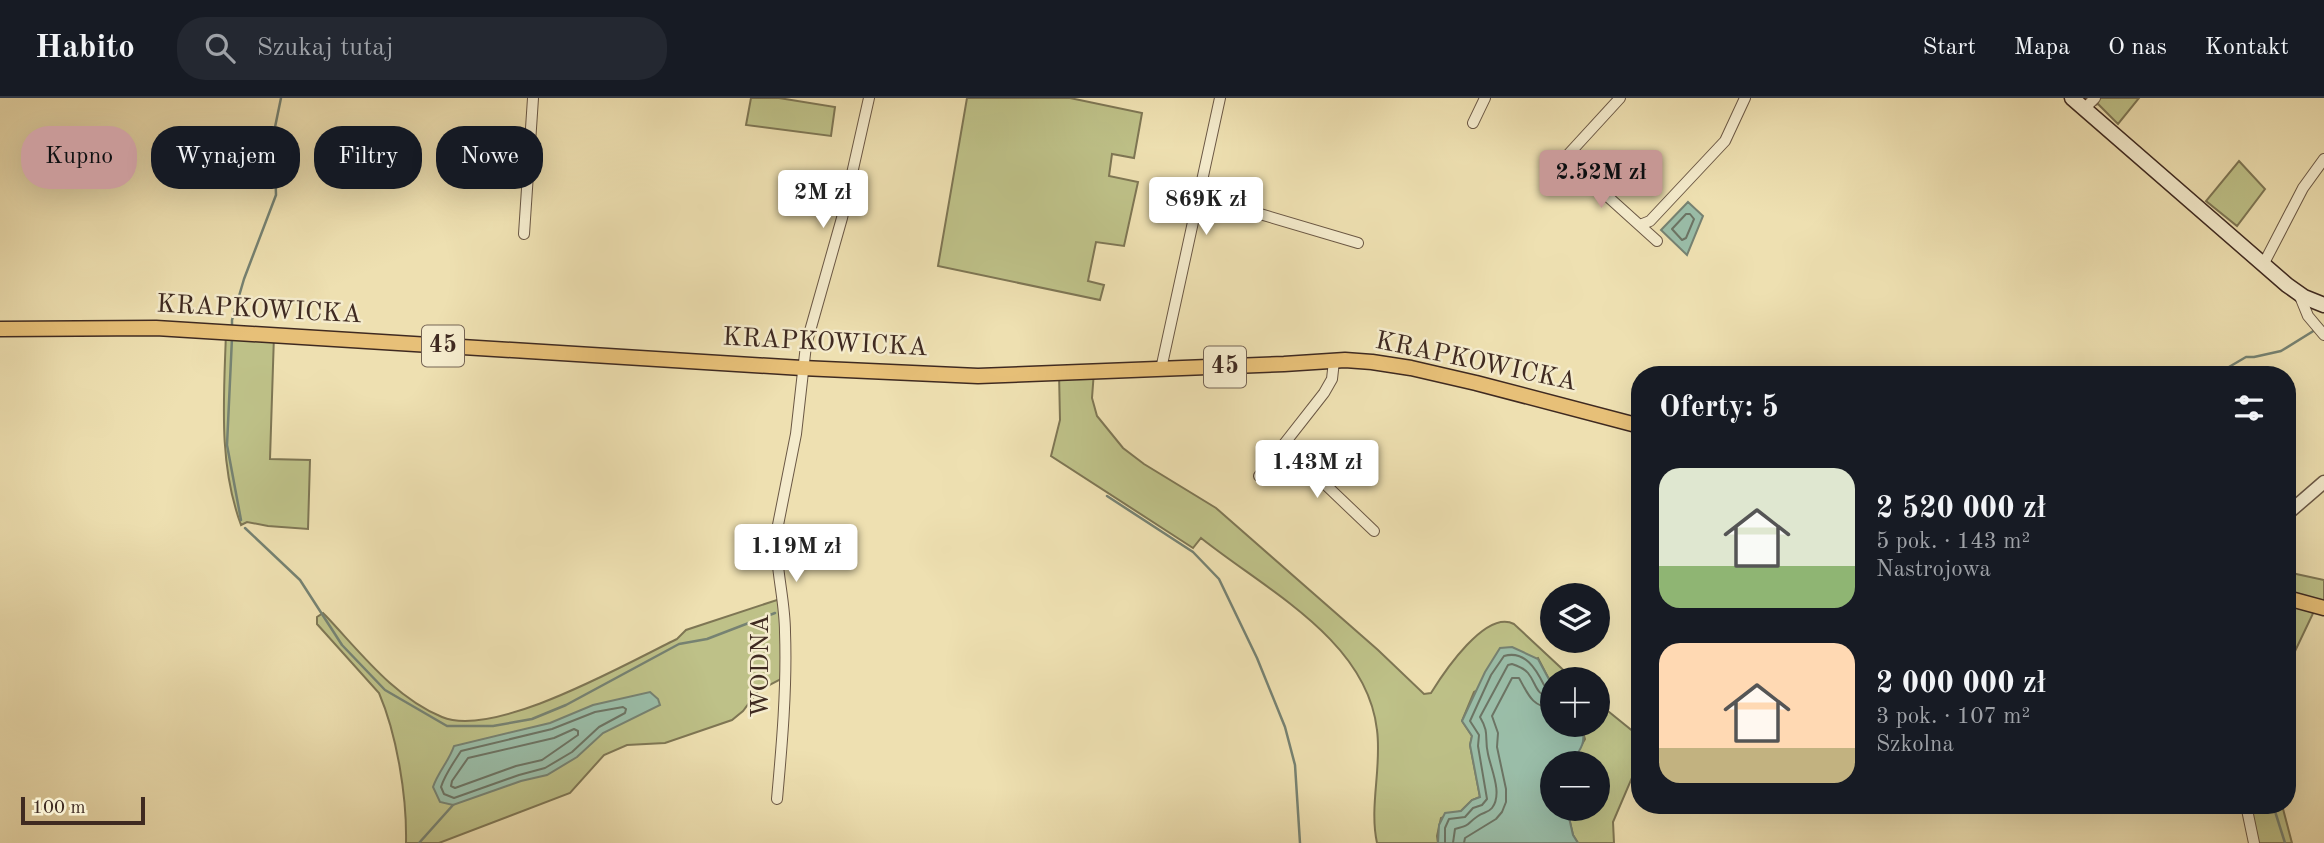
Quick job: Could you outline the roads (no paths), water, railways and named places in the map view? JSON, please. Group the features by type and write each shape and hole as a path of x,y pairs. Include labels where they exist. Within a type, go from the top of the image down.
{"main road":[{"path":"2072,98 2090,103 2263,265 2299,294 2324,305"},
{"name":"KRAPKOWICKA","path":"0,329 156,328 802,368 978,376 1334,361 1372,362 1411,368 1631,424"},
{"path":"2296,600 2324,608"}],"street":[{"path":"524,234 533,98"},
{"name":"WODNA","path":"777,799 786,631 776,545 796,434 806,345 842,218 869,98"},
{"path":"1161,369 1220,98"},
{"path":"1473,123 1485,98"},
{"path":"1620,98 1565,158 1657,241"},
{"path":"1640,225 1650,221 1724,141 1745,98"},
{"path":"2263,265 2303,188 2324,159"},
{"path":"1199,197 1358,243"},
{"path":"2299,294 2323,335"},
{"path":"1259,476 1332,379 1334,361"},
{"path":"1284,445 1374,531"},
{"path":"2296,506 2324,482"},
{"path":"2248,814 2254,843"}],"water":[{"path":"1688,202 1703,216 1687,255 1661,230"},
{"path":"1512,647 1538,659 1542,667 1540,667 1540,737 1583,737 1579,751 1540,751 1540,821 1570,821 1578,843 1438,843 1439,825 1445,813 1461,811 1472,800 1480,797 1470,745 1472,736 1462,721 1485,672 1500,648"},
{"path":"650,692 660,705 603,733 577,757 547,775 521,781 453,805 440,802 433,787 454,746 550,723 593,705"}],"waterway":[{"path":"232,328 244,279 276,195 274,132 281,98"},
{"path":"2231,366 2246,357 2281,351 2315,330"},
{"path":"232,338 227,445 241,520"},
{"path":"1107,496 1193,552 1219,579 1257,658 1285,727 1295,765 1300,843"},
{"path":"245,528 300,580 342,645 385,690 447,726 493,726 532,719 566,705 679,644 707,639 775,613"},
{"path":"419,843 453,805"},
{"path":"2276,814 2285,843"}]}
